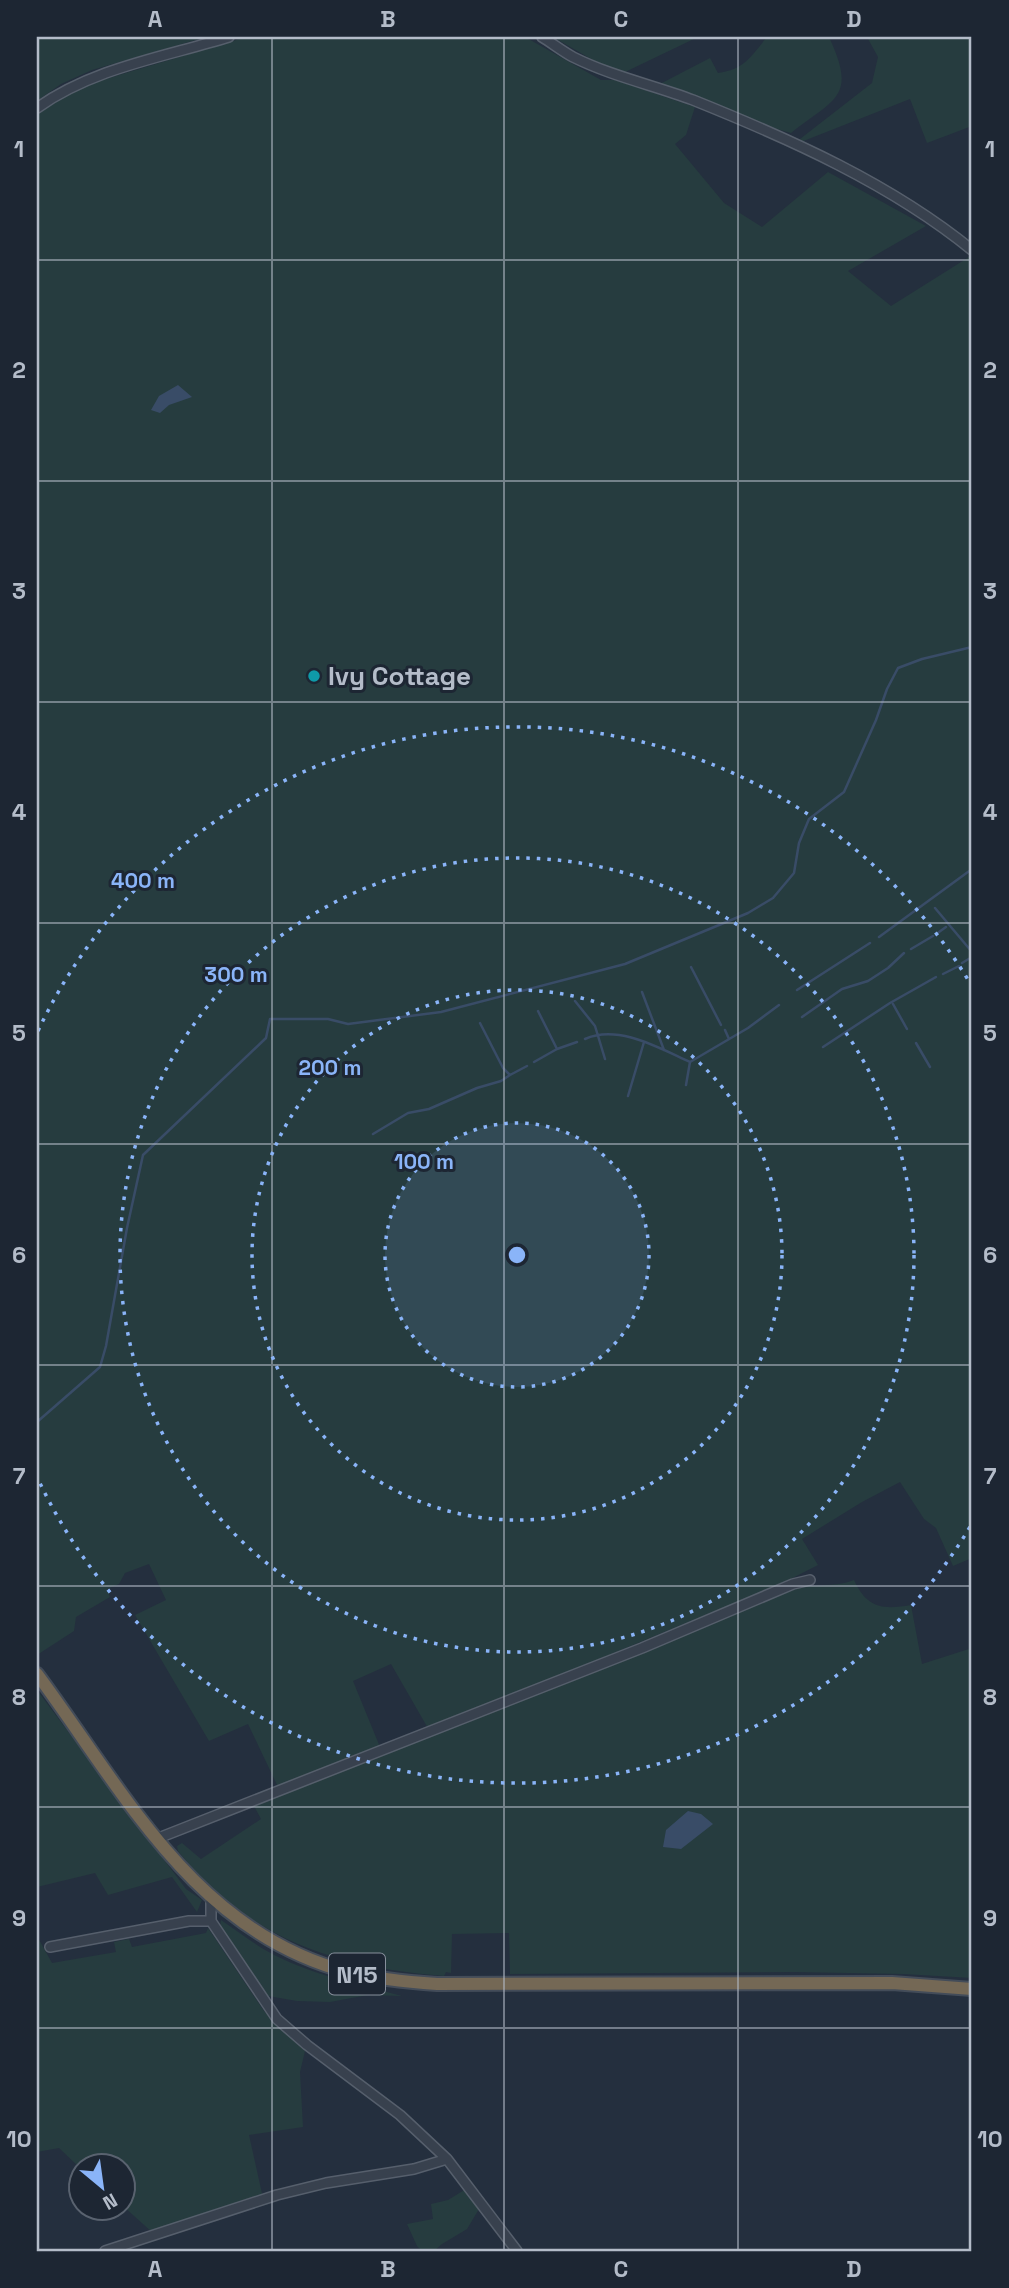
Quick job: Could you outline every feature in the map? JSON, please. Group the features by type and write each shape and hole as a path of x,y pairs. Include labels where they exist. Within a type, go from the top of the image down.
{"highway":[{"name":"N15","path":"37,1674 156,1839 211,1898 272,1941 347,1972 398,1981 476,1984 892,1983 972,1989"}],"street":[{"path":"37,108 79,83 103,74 229,37"},
{"path":"542,37 572,57 691,100 796,145 886,191 972,250"},
{"path":"156,1839 642,1648 793,1584 810,1580"},
{"path":"211,1898 211,1921 277,2019 307,2046 400,2115 447,2159 517,2251"},
{"path":"50,1947 189,1921 211,1921"},
{"path":"105,2251 277,2195 326,2183 414,2169 447,2159"}],"green space":[{"path":"37,37 206,37 92,70 61,84 37,101"},
{"path":"246,37 525,37 601,80 615,80 695,107 686,135 675,144 724,203 762,227 828,172 926,226 848,271 891,306 969,257 972,260 972,1558 953,1566 936,1528 924,1519 900,1482 802,1539 818,1565 769,1590 429,1730 391,1664 353,1681 380,1747 278,1787 248,1724 209,1741 135,1615 166,1600 149,1564 125,1573 119,1584 107,1589 110,1597 76,1617 74,1631 37,1655 37,115 79,87"},
{"path":"553,37 698,37 623,73 593,60"},
{"path":"767,37 829,37 841,72 841,85 830,103 791,133 658,85 710,58 718,73 735,68 747,61"},
{"path":"867,37 972,37 972,126 927,143 910,99 801,142 800,139 872,83 878,57"},
{"path":"854,1580 864,1596 876,1605 911,1605 922,1664 972,1648 972,1978 794,1972 510,1974 509,1933 452,1934 451,1973 446,1972 444,1976 405,1972 331,1956 297,1944 264,1927 234,1907 205,1881 178,1851 177,1846 182,1843 201,1859 261,1819 253,1804 556,1687 790,1589"},
{"path":"37,1690 186,1889 202,1900 197,1912 172,1877 108,1895 95,1873 37,1887"},
{"path":"221,1920 261,1947 299,1966 402,1996 368,1995 330,2002 297,2001 268,1996 220,1926"},
{"path":"208,1928 264,2011 305,2051 300,2072 303,2127 249,2135 263,2198 153,2233 136,2218 136,2152 66,2152 66,2155 59,2148 37,2152 37,1936 52,1963 116,1952 114,1942 129,1939 132,1947 206,1933"},
{"path":"466,2189 479,2209 467,2229 434,2251 422,2251 407,2224 433,2219 431,2204 448,2200"}],"water":[{"path":"178,385 192,397 169,405 160,413 151,410 159,396"},
{"path":"688,1811 701,1814 713,1824 681,1849 663,1847 666,1830"}],"waterway":[{"path":"37,1422 100,1367 143,1155 266,1038 270,1019 328,1019 348,1024 441,1012 625,964 748,913 773,898 794,873 799,843 809,819 844,792 898,668 922,659 972,647"},
{"path":"879,937 972,869"},
{"path":"935,908 972,952"},
{"path":"939,932 946,927"},
{"path":"911,949 933,936"},
{"path":"797,990 870,943"},
{"path":"802,1017 842,989 868,981 904,953"},
{"path":"962,963 972,957"},
{"path":"943,974 959,966"},
{"path":"691,967 721,1025"},
{"path":"823,1047 890,1003 936,977"},
{"path":"642,992 664,1050"},
{"path":"575,1001 595,1026 605,1059"},
{"path":"893,1004 907,1029"},
{"path":"686,1085 690,1062 748,1028 779,1005"},
{"path":"538,1011 557,1049"},
{"path":"480,1023 503,1068 510,1075 527,1066"},
{"path":"725,1030 729,1039"},
{"path":"585,1039 611,1034 625,1036 690,1062"},
{"path":"534,1062 577,1042"},
{"path":"628,1096 644,1042"},
{"path":"916,1043 930,1067"},
{"path":"373,1134 408,1113 429,1109 510,1075"}],"place":[{"name":"Ivy Cottage","path":"314,676"}]}
